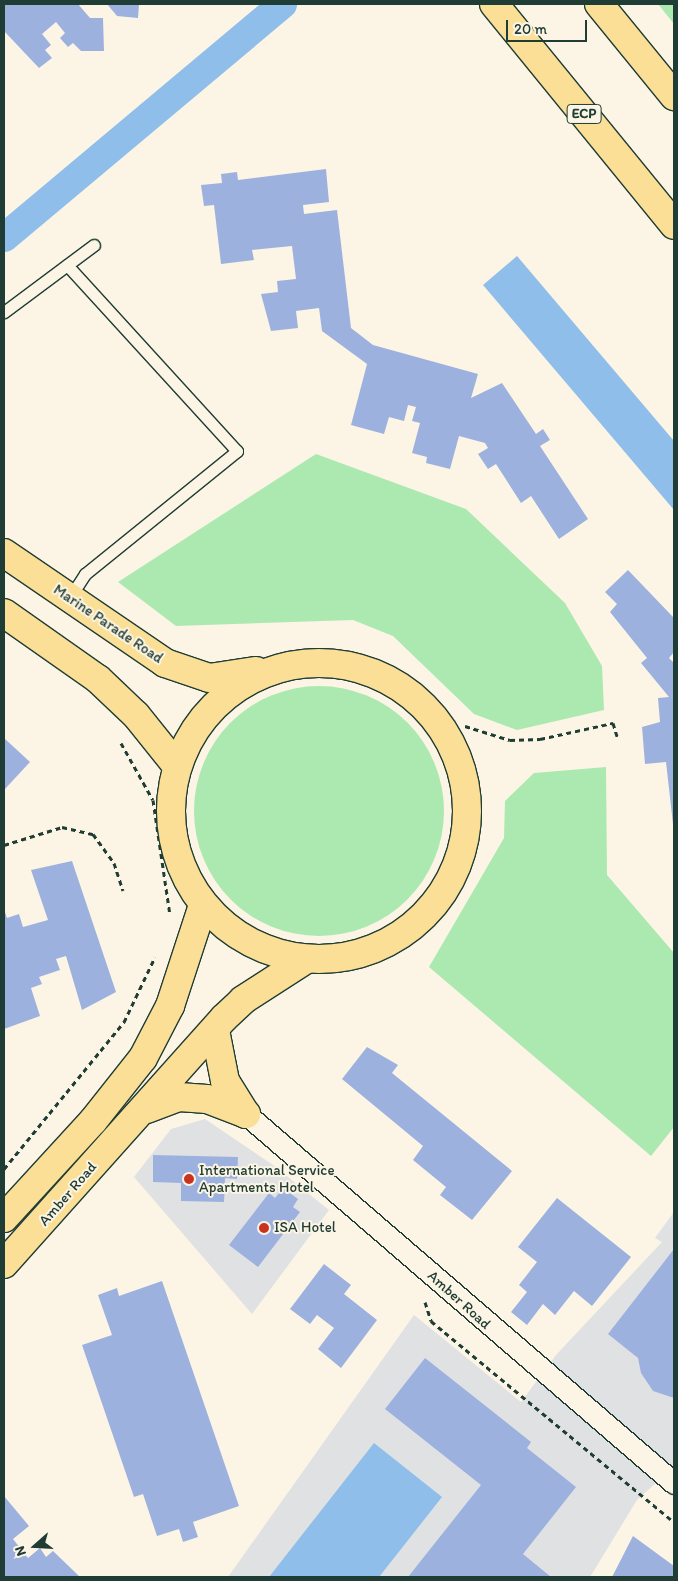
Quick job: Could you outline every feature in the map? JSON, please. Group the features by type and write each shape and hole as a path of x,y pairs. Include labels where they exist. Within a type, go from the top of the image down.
{"main road":[{"name":"ECP","path":"494,4 674,225"},
{"path":"599,4 674,96"},
{"name":"Marine Parade Road","path":"4,553 165,663 209,678 279,667"},
{"path":"4,613 98,680 136,715 177,766"},
{"path":"323,661 367,669 406,690 442,729 459,760 468,804 464,849 446,890 417,925 379,948 343,959 305,960 267,951 241,936 203,904 180,862 171,814 177,766 199,722 228,694 279,667 323,661"},
{"name":"Amber Road","path":"8,1213 93,1121 143,1058 170,1006 203,904"},
{"name":"Amber Road","path":"4,1264 139,1112 243,1000 305,960"},
{"path":"215,1030 225,1081 246,1114"},
{"path":"139,1112 179,1097 206,1099 246,1114"}],"street":[{"name":"Amber Road","path":"246,1114 674,1483"}],"lane":[{"path":"4,312 94,245"},
{"path":"67,265 237,451 86,574 70,598"},
{"path":"8,1213 36,1230"}],"path":[{"path":"465,726 510,740 540,739 614,723 617,736"},
{"path":"116,734 153,800 171,924"},
{"path":"4,846 62,827 92,834 114,863 124,891"},
{"path":"4,1169 124,1022 158,950"}],"shaded area":[{"path":"205,1119 273,1165 329,1210 252,1314 134,1177 171,1129"},
{"path":"674,1212 674,1467 637,1500 590,1577 228,1577 414,1315 521,1402 556,1355 662,1242 655,1238"}],"green space":[{"path":"658,4 674,4 674,24"},
{"path":"316,454 466,509 565,603 602,666 604,710 517,730 474,714 393,636 353,620 176,626 118,582"},
{"path":"319,686 355,691 378,701 398,714 416,732 429,752 439,775 444,811 439,847 429,870 416,890 398,908 378,921 355,931 319,936 283,931 260,921 240,908 222,890 209,870 199,847 194,811 199,775 209,752 222,732 240,714 260,701 283,691"},
{"path":"606,767 607,875 674,953 674,1127 651,1156 429,967 504,838 505,801 534,773"}],"water":[{"path":"517,256 674,441 674,510 483,285"},
{"path":"374,1443 442,1497 379,1577 269,1577"}],"building":[{"path":"4,4 78,4 90,18 103,18 104,51 81,51 73,43 68,47 60,38 65,33 56,22 42,34 51,45 45,50 52,58 39,68 4,31"},
{"path":"107,4 139,4 138,18 117,16"},
{"path":"326,169 329,202 303,205 304,214 337,210 351,328 373,345 478,374 471,398 502,383 536,434 543,429 550,440 540,446 588,519 559,539 531,496 521,503 496,464 488,469 478,454 488,448 485,443 459,436 450,469 426,463 427,457 412,453 420,423 412,421 416,407 408,405 404,421 389,417 384,434 351,425 367,364 322,331 319,308 296,311 298,328 271,331 261,294 278,292 277,281 296,279 292,246 252,250 254,260 221,264 214,205 204,206 201,185 222,183 221,174 237,172 238,180"},
{"path":"628,570 674,618 674,652 669,658 674,663 674,833 666,762 645,764 642,727 660,722 658,698 669,697 641,663 647,658 610,612 617,604 605,592"},
{"path":"4,738 30,762 4,790"},
{"path":"72,861 116,992 82,1010 66,956 56,959 60,970 39,977 42,984 31,988 40,1016 4,1029 4,909 7,918 19,914 23,927 48,920 31,870"},
{"path":"367,1047 398,1065 392,1073 512,1171 472,1220 440,1195 446,1187 413,1160 423,1146 342,1079"},
{"name":"International Service Apartments Hotel","path":"153,1155 238,1157 237,1179 225,1178 224,1202 181,1201 181,1183 153,1182"},
{"name":"ISA Hotel","path":"283,1188 298,1199 293,1207 300,1212 258,1267 229,1245 269,1193 275,1198"},
{"path":"557,1198 631,1257 592,1306 574,1291 555,1315 543,1304 527,1325 511,1312 527,1292 519,1285 537,1262 518,1247"},
{"path":"674,1249 674,1398 653,1391 641,1373 638,1358 608,1334"},
{"path":"324,1264 351,1285 344,1294 377,1320 341,1368 318,1349 334,1328 317,1315 310,1324 290,1309"},
{"path":"162,1281 239,1506 193,1522 198,1537 183,1542 179,1529 157,1536 143,1494 134,1497 82,1345 112,1335 98,1295 117,1288 119,1296"},
{"path":"425,1358 531,1442 527,1448 576,1487 523,1554 551,1577 408,1577 481,1485 385,1409"},
{"path":"4,1496 29,1526 13,1539 28,1558 40,1548 46,1557 53,1551 80,1577 4,1577"},
{"path":"633,1536 674,1566 674,1577 612,1577"}],"waterway":[{"path":"4,237 282,4"}],"place":[{"name":"International Service Apartments Hotel","path":"189,1179"},
{"name":"ISA Hotel","path":"264,1228"}]}
